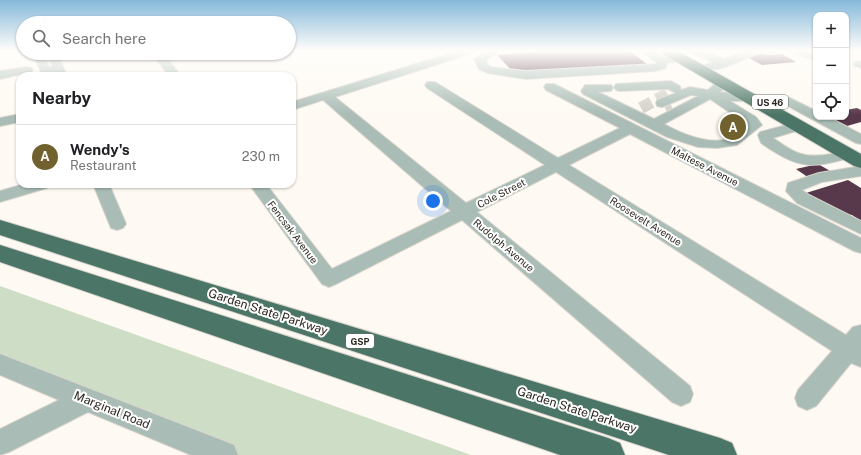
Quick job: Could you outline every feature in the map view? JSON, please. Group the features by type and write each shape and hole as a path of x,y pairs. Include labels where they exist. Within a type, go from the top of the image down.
{"highway":[{"name":"US 46","path":"708,72 723,83 798,126 855,147"},
{"name":"US 46","path":"717,72 773,104 855,147"},
{"name":"US 46","path":"855,147 858,171"},
{"name":"Garden State Parkway","path":"0,227 720,455"},
{"path":"0,253 608,455"},
{"path":"565,441 600,455"}],"street":[{"path":"0,75 15,72"},
{"path":"296,105 402,72"},
{"path":"500,72 542,75 587,72"},
{"path":"713,96 723,83"},
{"name":"Roosevelt Avenue","path":"431,85 557,165 857,346"},
{"path":"620,87 671,85 661,107"},
{"name":"Maltese Avenue","path":"550,87 861,246"},
{"path":"628,101 604,88 589,88 587,91 661,107 713,96 749,98"},
{"path":"697,91 713,96 751,120 755,125 731,142 678,138 661,107 697,91"},
{"name":"Rudolph Avenue","path":"326,96 681,394"},
{"path":"773,104 788,100 813,114"},
{"path":"0,122 16,119"},
{"path":"798,126 765,135 766,140 796,159 806,161 834,158 855,147 822,120"},
{"name":"Cole Street","path":"329,279 631,128"},
{"path":"858,171 819,178 794,187 794,191 803,199 861,228"},
{"path":"0,197 28,188"},
{"path":"103,188 117,224"},
{"name":"Fencsak Avenue","path":"260,188 329,279"},
{"path":"807,398 857,346"},
{"name":"Marginal Road","path":"0,364 209,452"},
{"path":"0,443 85,400"}],"green space":[{"path":"0,286 471,455 215,455 0,366"}],"building":[{"path":"513,72 541,72 515,74"},
{"path":"857,108 861,110 861,122 847,126 834,120 849,120 849,109"},
{"path":"735,119 747,124 743,126 747,127 732,137 721,132 725,130 720,128"},
{"path":"818,164 832,172 809,178 796,169"},
{"path":"848,180 861,188 861,221 852,215 833,212 806,193"}],"tunnel":[{"path":"641,108 676,89"},
{"path":"666,110 672,107"}],"place":[{"name":"Wendy's","path":"733,127"}]}
